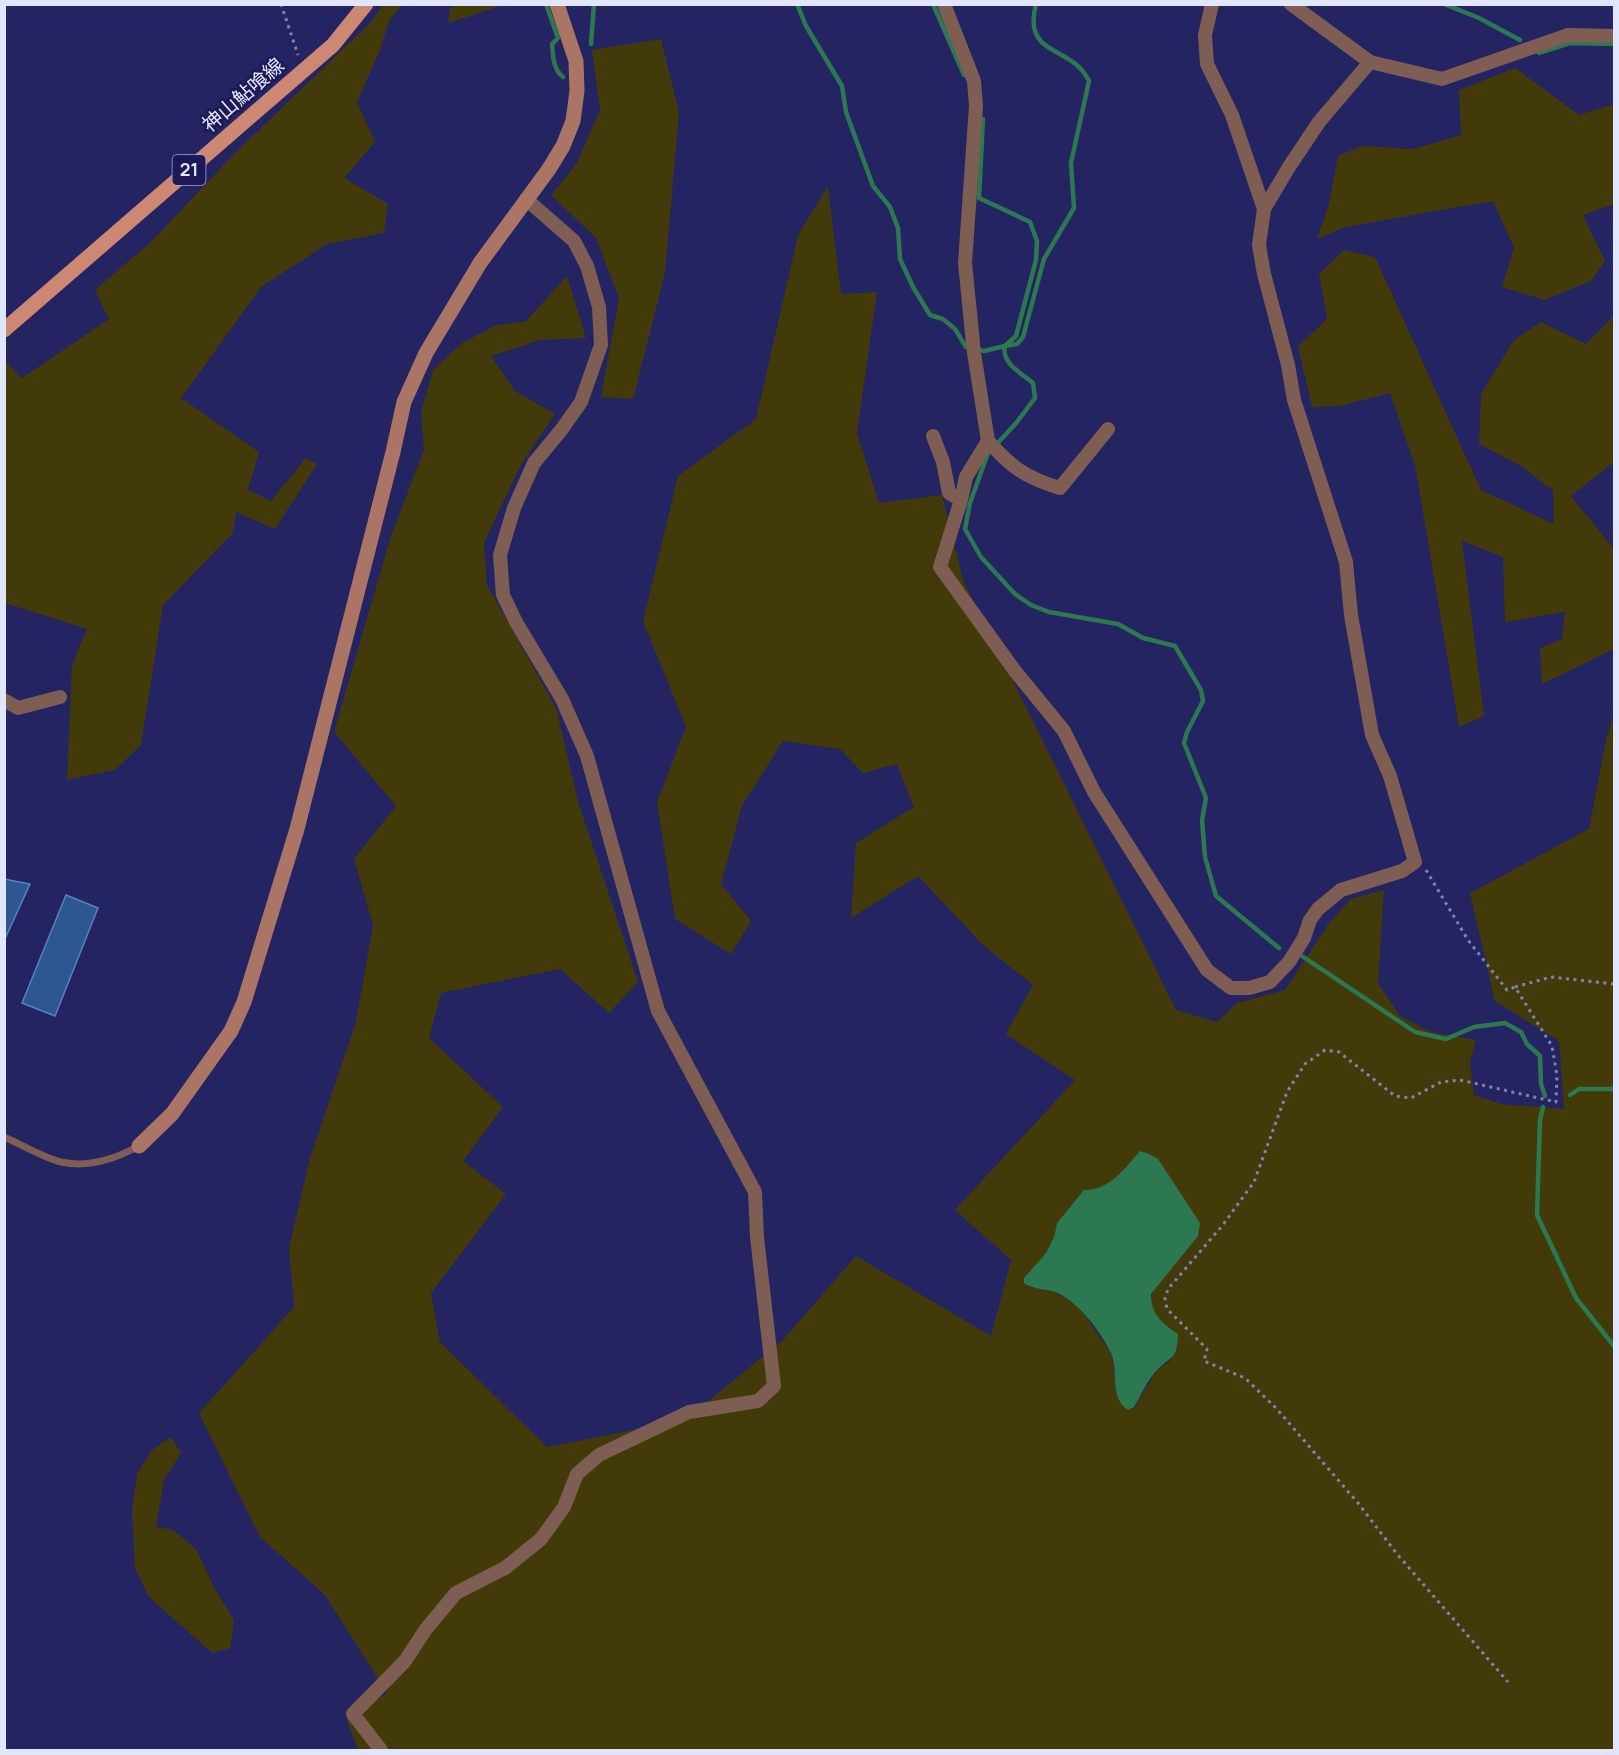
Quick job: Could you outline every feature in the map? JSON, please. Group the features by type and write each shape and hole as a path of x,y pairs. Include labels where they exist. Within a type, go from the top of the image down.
{"main road":[{"name":"神山鮎喰線","path":"4,330 333,45 366,4"}],"street":[{"path":"139,1146 172,1114 231,1031 240,1012 297,829 404,402 426,353 480,263 549,169 563,146 573,121 577,91 576,61 557,4"},
{"path":"944,4 974,81 976,106 965,262 974,348 992,446 1006,461 1036,481 1060,488 1108,429"},
{"path":"1212,4 1205,35 1207,64 1232,115 1264,209"},
{"path":"1291,4 1370,62 1442,79 1568,35 1614,36"},
{"path":"992,446 966,477 940,567 1015,671 1064,730 1094,792 1207,970 1231,988 1249,988 1270,982 1289,962 1318,909 1341,890 1402,872 1415,862 1390,776 1372,735 1351,615 1346,562 1294,400 1288,365 1264,274 1259,244 1264,209 1319,122 1370,62"},
{"path":"381,1750 353,1714 405,1661 426,1629 456,1593 505,1568 541,1539 564,1507 577,1474 599,1455 615,1446 689,1412 758,1401 774,1386 757,1237 755,1192 658,1011 587,756 562,699 516,622 503,595 500,555 514,508 534,463 562,429 580,402 601,345 599,307 587,266 574,241 526,200"},
{"path":"933,436 943,462 949,494 961,500"},
{"path":"4,700 18,708 60,697"}],"lane":[{"path":"4,1137 61,1162 83,1164 119,1157 139,1146"}],"path":[{"path":"281,4 303,71"},
{"path":"1415,862 1428,872 1468,940 1507,990 1551,977 1614,984"},
{"path":"1508,1683 1276,1408 1245,1378 1204,1361 1207,1349 1167,1309 1165,1298 1168,1289 1222,1226 1254,1182 1287,1092 1305,1064 1325,1050 1339,1052 1395,1096 1411,1098 1441,1082 1460,1080 1556,1102 1557,1076 1552,1046 1515,987"}],"shaded area":[{"path":"383,5 402,5 389,21 380,50 357,102 375,142 344,178 388,204 384,233 327,244 261,287 181,398 259,452 248,490 271,501 306,458 317,464 275,529 236,512 233,533 163,605 141,745 115,770 67,780 72,666 87,629 5,603 5,361 22,378 109,319 95,290 152,241 236,152 370,23"},
{"path":"458,5 503,5 448,23 450,9"},
{"path":"661,39 679,113 665,273 633,399 601,397 619,298 596,238 551,195 577,163 600,110 592,50"},
{"path":"1515,68 1579,115 1614,104 1614,204 1583,215 1605,261 1591,281 1544,300 1502,287 1514,248 1493,201 1345,227 1317,239 1329,204 1338,156 1362,146 1413,149 1461,135 1459,90"},
{"path":"828,186 841,294 877,292 857,433 879,503 942,495 963,580 1176,1010 1217,1022 1237,1003 1285,990 1329,923 1351,899 1384,890 1378,983 1400,1016 1431,1032 1476,1040 1470,1062 1474,1095 1501,1104 1564,1109 1559,1041 1495,1001 1470,893 1589,829 1606,740 1614,712 1614,1750 358,1750 346,1718 387,1693 325,1595 260,1537 199,1413 294,1307 289,1248 310,1158 356,1022 373,925 354,859 396,806 334,732 391,536 424,450 421,412 433,370 462,343 497,325 526,321 567,276 586,338 540,340 491,356 515,391 555,414 520,466 484,543 487,585 556,708 579,805 638,982 609,1013 560,969 441,993 429,1038 503,1107 463,1161 506,1194 431,1293 440,1342 547,1447 685,1420 782,1341 856,1256 991,1336 1011,1260 955,1210 1075,1080 1006,1034 1033,985 983,945 918,876 851,918 856,843 914,807 897,764 863,773 840,749 783,741 742,806 721,884 751,921 731,954 675,919 657,802 686,727 643,621 678,476 756,419 798,235","holes":["1140,1152 1156,1287 1152,1295 1152,1308 1160,1320 1178,1334 1171,1360 1157,1370 1134,1408 1117,1395 1112,1355 1078,1305 1054,1291 1029,1287 1024,1278 1046,1253 1054,1237 1057,1223 1084,1190 1109,1183"]},
{"path":"1344,250 1375,257 1481,490 1554,524 1553,491 1521,466 1479,444 1481,394 1514,340 1541,322 1586,344 1614,316 1614,462 1571,496 1614,549 1614,649 1542,684 1540,648 1562,639 1565,612 1505,622 1503,557 1462,541 1484,716 1459,727 1415,465 1390,393 1340,406 1312,407 1298,346 1327,319 1319,274"},
{"path":"1140,1151 1158,1159 1200,1223 1198,1236 1151,1294 1153,1308 1158,1318 1178,1334 1177,1348 1175,1353 1154,1374 1134,1407 1128,1410 1118,1399 1111,1353 1095,1327 1072,1302 1055,1292 1027,1285 1024,1283 1024,1278 1046,1253 1054,1237 1057,1223 1084,1190 1109,1182"},
{"path":"171,1437 181,1453 164,1480 156,1527 173,1530 196,1549 216,1591 234,1620 230,1648 212,1653 149,1597 135,1568 132,1510 137,1474 152,1450"}],"building":[{"path":"4,879 30,884 4,941"},
{"path":"66,895 98,908 55,1016 22,1003"}],"waterway":[{"path":"546,4 558,38 552,44 554,62 563,77"},
{"path":"591,44 594,4"},
{"path":"797,4 806,26 842,86 846,112 873,186 890,207 898,228 900,259 930,315 943,319 955,329 966,347 984,351 1005,346 1009,363 1033,383 1035,398 996,445"},
{"path":"933,4 964,75"},
{"path":"1005,346 1017,344 1023,337 1044,259 1074,208 1071,163 1089,81 1072,61 1051,49 1036,34 1034,21 1036,4"},
{"path":"1444,4 1479,18 1520,40"},
{"path":"1539,53 1570,43 1614,44"},
{"path":"983,119 979,198 1030,222 1037,241 1036,260 1016,336 1005,346"},
{"path":"988,453 970,503 965,529 981,557 1015,594 1031,605 1049,612 1118,624 1143,638 1175,646 1201,690 1203,701 1187,732 1184,743 1206,798 1202,820 1205,857 1216,896 1279,948"},
{"path":"1302,956 1415,1032 1446,1039 1474,1027 1505,1023 1521,1032 1527,1044 1540,1056 1541,1084 1545,1096"},
{"path":"1570,1095 1579,1089 1614,1089"},
{"path":"1543,1107 1540,1120 1537,1215 1576,1298 1614,1346"}]}
